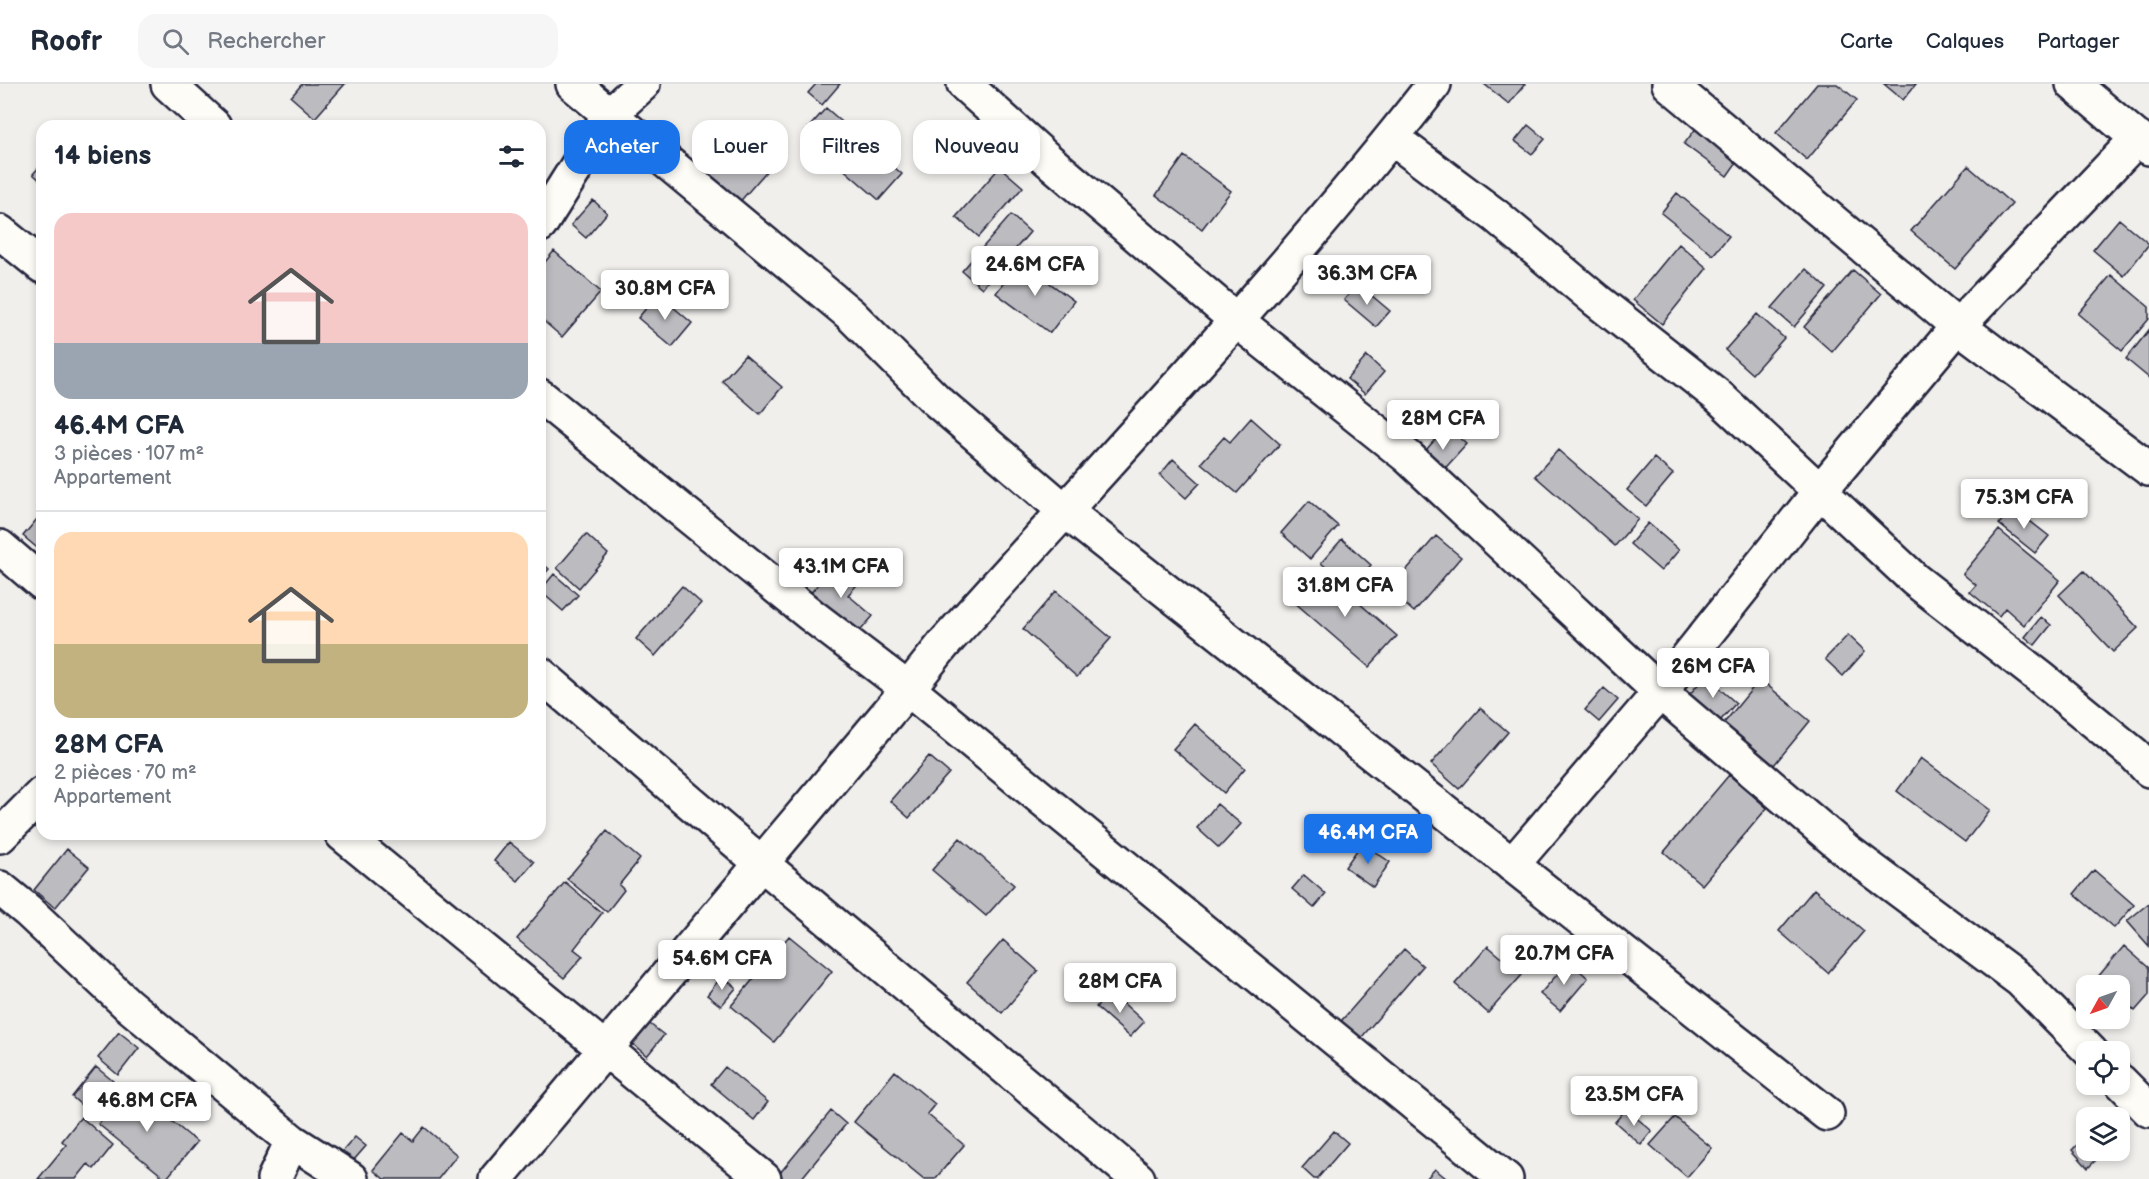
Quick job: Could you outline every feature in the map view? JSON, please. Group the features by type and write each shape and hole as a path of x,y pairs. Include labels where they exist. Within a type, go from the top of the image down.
{"street":[{"path":"168,84 207,120"},
{"path":"573,84 850,314 936,400 1064,510 1827,1114"},
{"path":"546,215 610,114 643,84"},
{"path":"964,84 1047,159 1236,320 1408,457 1660,692 1847,851 2020,980 2080,1041"},
{"path":"496,1179 943,645 1236,320 1392,138 1434,84"},
{"path":"1670,84 1958,326 2149,469"},
{"path":"1512,865 1660,692 1820,491 1958,326 2144,143 2073,84"},
{"path":"1392,138 1496,216 1596,300 1718,396 1915,580 2144,755"},
{"path":"0,232 36,261"},
{"path":"546,401 811,615 908,689 1506,1179"},
{"path":"0,547 36,578"},
{"path":"546,679 760,863 1138,1179"},
{"path":"0,836 36,800"},
{"path":"349,840 764,1179"},
{"path":"0,888 28,911 127,1004 292,1141 351,1179"},
{"path":"2130,1091 2149,1110"},
{"path":"274,1179 292,1141"}],"building":[{"path":"302,84 345,84 315,118 291,97"},
{"path":"816,84 840,84 822,105 808,93"},
{"path":"1484,84 1525,84 1509,104"},
{"path":"1817,84 1837,84 1857,100 1807,160 1776,133"},
{"path":"1884,84 1916,84 1903,100"},
{"path":"826,108 840,120 815,120"},
{"path":"1528,125 1545,139 1532,154 1515,141"},
{"path":"1697,127 1739,159 1727,176 1684,144"},
{"path":"1184,156 1231,191 1202,229 1156,195"},
{"path":"1968,166 2012,204 1955,269 1911,231"},
{"path":"702,174 764,174 737,205"},
{"path":"849,174 902,174 879,200"},
{"path":"994,174 1008,174 1023,187 979,237 956,217"},
{"path":"1677,193 1729,236 1713,255 1661,213"},
{"path":"593,200 607,213 586,238 571,225"},
{"path":"1011,215 1030,232 982,288 962,271"},
{"path":"2119,219 2149,244 2124,276 2093,250"},
{"path":"1679,244 1707,268 1662,324 1633,300"},
{"path":"554,251 601,292 562,337 546,323 546,261"},
{"path":"1020,261 1074,301 1050,333 996,293"},
{"path":"1806,269 1827,288 1794,327 1772,308"},
{"path":"1853,270 1881,294 1832,352 1804,327"},
{"path":"2111,275 2149,307 2149,319 2122,351 2078,314"},
{"path":"1358,284 1390,311 1376,327 1344,300"},
{"path":"658,294 692,323 672,347 638,318"},
{"path":"1757,314 1784,338 1752,374 1725,350"},
{"path":"2149,330 2149,378 2126,359"},
{"path":"745,355 782,387 760,414 722,381"},
{"path":"1367,356 1384,372 1365,394 1347,379"},
{"path":"1251,418 1280,444 1237,493 1201,463 1224,437 1230,442"},
{"path":"1447,426 1467,444 1439,475 1419,458"},
{"path":"1558,450 1638,519 1615,546 1535,476"},
{"path":"1654,458 1673,474 1646,506 1627,490"},
{"path":"1173,459 1200,483 1186,498 1160,475"},
{"path":"1309,501 1338,526 1310,559 1281,533"},
{"path":"2012,507 2049,536 2035,553 1999,524"},
{"path":"36,520 36,547 23,536"},
{"path":"1648,523 1679,550 1661,571 1630,544"},
{"path":"1999,530 2060,580 2024,625 2005,608 1999,616 1970,592 1976,585 1963,574"},
{"path":"586,534 608,554 579,588 557,568"},
{"path":"1436,536 1461,557 1414,612 1389,590"},
{"path":"1342,539 1371,565 1350,588 1321,563"},
{"path":"839,560 861,580 848,595 873,616 855,637 808,596"},
{"path":"1320,569 1397,636 1369,667 1293,601"},
{"path":"2084,571 2138,628 2113,652 2059,595"},
{"path":"554,574 578,595 563,611 546,596 546,584"},
{"path":"682,586 701,603 655,656 636,639"},
{"path":"1056,591 1111,638 1077,677 1023,629"},
{"path":"2041,617 2051,625 2035,645 2025,637"},
{"path":"1848,635 1865,651 1843,676 1825,659"},
{"path":"1705,676 1736,703 1720,721 1690,694"},
{"path":"1760,679 1810,721 1774,765 1724,723"},
{"path":"1604,688 1618,700 1599,722 1585,710"},
{"path":"1480,708 1508,732 1459,789 1431,764"},
{"path":"1195,724 1245,768 1224,793 1173,749"},
{"path":"929,756 949,773 909,818 890,801"},
{"path":"1921,758 1990,810 1965,842 1897,791"},
{"path":"1729,775 1767,808 1702,885 1664,852"},
{"path":"1217,804 1241,824 1219,848 1197,828"},
{"path":"607,831 640,859 619,885 624,890 607,912 567,879"},
{"path":"960,838 1014,885 986,916 932,870"},
{"path":"509,842 534,862 518,881 494,861"},
{"path":"1362,843 1390,862 1373,887 1345,867"},
{"path":"67,849 89,867 55,908 34,890"},
{"path":"2094,870 2134,905 2114,928 2074,894"},
{"path":"1304,875 1326,894 1314,908 1292,889"},
{"path":"565,882 602,913 574,949 583,956 564,978 517,939"},
{"path":"1814,889 1864,931 1828,973 1779,931"},
{"path":"2149,903 2149,946 2127,921"},
{"path":"789,936 832,971 774,1042 731,1006"},
{"path":"1003,940 1038,971 1002,1013 967,982"},
{"path":"1488,946 1522,975 1488,1013 1455,984"},
{"path":"2124,946 2149,968 2149,995 2135,1011 2130,1006 2130,975 2100,975"},
{"path":"1404,949 1423,966 1355,1045 1335,1028"},
{"path":"1569,961 1588,978 1560,1011 1540,994"},
{"path":"722,976 736,988 721,1006 707,995"},
{"path":"1110,991 1144,1022 1130,1037 1096,1007"},
{"path":"646,1021 664,1035 647,1056 629,1041"},
{"path":"119,1032 139,1048 118,1075 98,1058"},
{"path":"96,1067 113,1081 89,1112 72,1097"},
{"path":"725,1067 768,1102 754,1120 711,1084"},
{"path":"895,1071 935,1104 927,1114 964,1145 935,1179 924,1179 854,1122"},
{"path":"129,1086 197,1142 166,1179 98,1124"},
{"path":"1626,1109 1652,1131 1641,1145 1615,1122"},
{"path":"831,1111 846,1124 801,1179 775,1179"},
{"path":"81,1117 113,1145 94,1169 88,1164 76,1179 38,1179 66,1145 62,1141"},
{"path":"1675,1117 1712,1148 1687,1177 1650,1145"},
{"path":"424,1127 457,1155 438,1179 384,1179 373,1170 403,1133 413,1141"},
{"path":"1334,1131 1348,1143 1317,1179 1314,1179 1302,1168"},
{"path":"355,1137 366,1146 353,1161 342,1152"},
{"path":"2082,1161 2095,1161 2088,1168"},
{"path":"1435,1169 1447,1179 1426,1179"}]}
